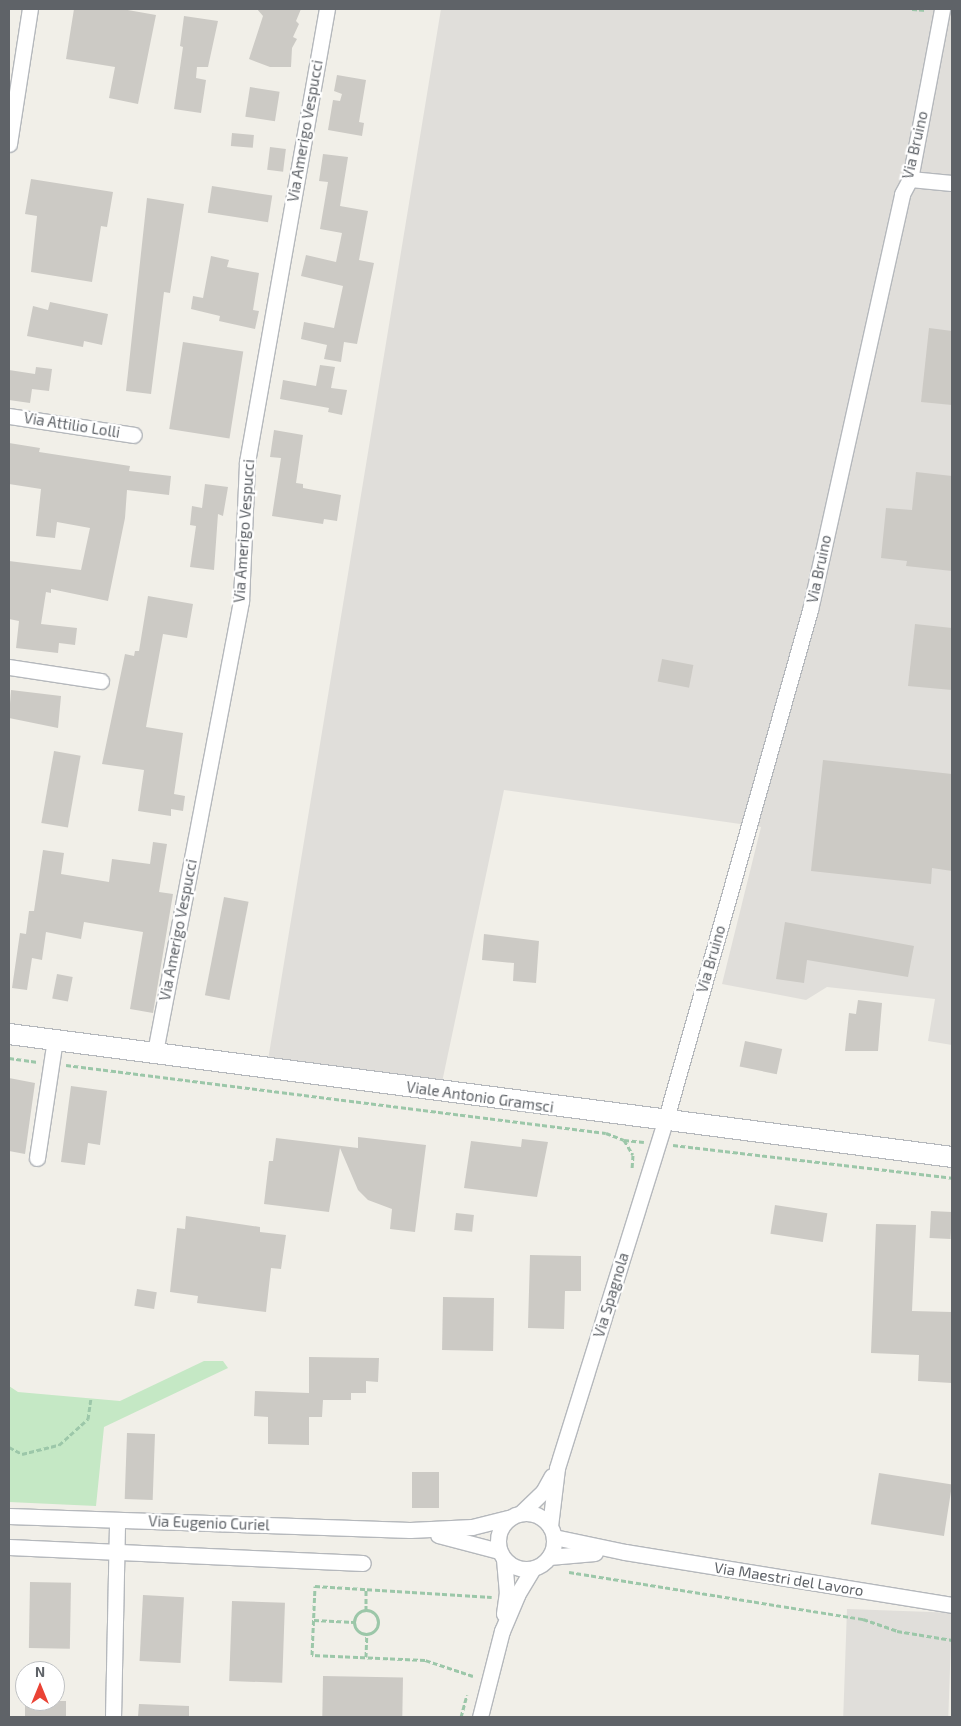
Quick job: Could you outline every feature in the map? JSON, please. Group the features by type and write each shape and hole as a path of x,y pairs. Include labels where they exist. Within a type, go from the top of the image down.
{"street":[{"path":"9,144 30,9"},
{"name":"Via Amerigo Vespucci","path":"155,1052 240,601 247,462 327,9"},
{"name":"Via Bruino","path":"665,1122 810,610 902,194 910,179 942,9"},
{"path":"910,179 952,183"},
{"name":"Via Attilio Lolli","path":"9,416 134,435"},
{"path":"9,667 101,681"},
{"name":"Viale Antonio Gramsci","path":"9,1034 155,1052 665,1122 952,1157"},
{"path":"37,1158 56,1040"},
{"name":"Via Spagnola","path":"515,1515 543,1492 556,1468 665,1122"},
{"name":"Via Spagnola","path":"552,1531 556,1468"},
{"path":"480,1717 502,1631 517,1595 533,1568 549,1558 552,1531 538,1515 515,1515 498,1533 506,1592 502,1631"},
{"name":"Via Eugenio Curiel","path":"9,1516 410,1530 472,1527 515,1515"},
{"path":"113,1717 117,1520"},
{"name":"Via Eugenio Curiel","path":"410,1530 456,1538 502,1555"},
{"name":"Via Maestri del Lavoro","path":"552,1531 625,1552 952,1605"},
{"path":"9,1547 363,1563"},
{"name":"Via Maestri del Lavoro","path":"549,1558 625,1552"},
{"path":"502,1555 517,1568 533,1568"}],"path":[{"path":"9,1058 606,1133 624,1140 952,1178"},
{"path":"624,1140 633,1155 632,1177"},
{"path":"9,1447 22,1454 59,1446 88,1420 91,1398"},
{"path":"562,1571 863,1619 897,1631 952,1640"},
{"path":"473,1676 424,1660 312,1655 315,1586 484,1594 497,1599"},
{"path":"366,1589 366,1611"},
{"path":"366,1611 357,1615 354,1622 359,1632 367,1634"},
{"path":"366,1611 376,1616 377,1624 367,1634 366,1657"},
{"path":"314,1620 354,1622"}],"shaded area":[{"path":"441,9 952,9 952,1045 928,1041 935,999 827,987 806,1000 722,984 761,827 504,790 441,1087 268,1060"},
{"path":"847,1609 952,1613 948,1717 843,1717"}],"green space":[{"path":"204,1361 223,1361 228,1368 104,1427 96,1506 9,1502 9,1386 18,1392 120,1401"}],"building":[{"path":"74,9 122,9 156,15 138,104 109,98 115,67 66,59"},
{"path":"257,9 301,9 296,21 299,24 293,37 297,39 292,48 291,67 270,67 249,59 263,16"},
{"path":"184,16 218,21 208,67 197,67 196,78 206,80 201,113 174,109 183,47 180,46"},
{"path":"337,75 366,80 359,122 364,123 362,136 328,130 333,100 340,101 342,94 334,91"},
{"path":"250,87 280,92 275,121 245,117"},
{"path":"232,133 254,135 253,148 231,146"},
{"path":"270,147 286,149 283,172 267,170"},
{"path":"323,154 348,157 340,206 368,211 359,260 374,263 357,344 344,342 341,362 324,359 327,345 301,339 304,322 334,328 343,286 301,276 306,255 336,262 342,233 320,229 328,182 319,181"},
{"path":"31,179 113,192 107,227 101,226 92,282 31,272 37,216 25,214"},
{"path":"212,186 272,196 268,222 208,213"},
{"path":"147,198 184,204 170,293 164,292 151,394 126,391"},
{"path":"211,256 229,260 227,267 259,273 253,310 259,311 255,329 219,321 220,316 191,309 193,296 203,298"},
{"path":"50,302 108,314 102,345 84,341 83,347 27,336 33,306 48,310"},
{"path":"929,328 952,331 952,405 921,402"},
{"path":"183,342 243,352 229,438 169,429"},
{"path":"320,365 335,367 331,388 347,390 342,415 328,412 329,408 280,399 283,380 316,386"},
{"path":"36,367 52,369 49,391 32,389 30,403 9,400 9,370 35,374"},
{"path":"274,430 303,435 296,483 303,484 303,488 341,495 337,521 324,519 323,524 272,516 281,458 270,457"},
{"path":"9,443 40,448 39,452 130,466 129,471 171,476 169,495 127,490 125,518 108,601 51,589 51,593 46,592 41,624 77,628 75,645 59,643 58,653 16,648 19,621 9,619 9,561 81,570 90,528 57,522 55,538 36,536 41,489 9,484"},
{"path":"916,472 952,476 952,571 906,566 907,561 881,558 886,508 912,510"},
{"path":"205,484 228,487 223,516 218,514 214,570 190,567 196,526 190,525 192,506 202,508"},
{"path":"148,596 193,604 187,638 163,634 146,727 183,733 174,794 185,796 183,811 171,809 171,816 138,811 144,770 102,764 125,654 134,656 135,651 139,651"},
{"path":"915,624 952,628 952,690 908,686"},
{"path":"662,659 693,665 689,688 658,682"},
{"path":"11,690 61,696 58,728 9,718"},
{"path":"54,751 81,756 68,828 41,823"},
{"path":"823,760 952,774 952,871 932,868 931,884 811,871"},
{"path":"153,842 167,844 159,892 173,894 153,1013 130,1009 143,932 84,922 81,939 46,932 42,960 32,958 27,990 12,988 20,933 26,934 29,911 34,911 43,850 64,853 61,874 109,882 112,859 150,864"},
{"path":"224,897 249,902 229,1000 205,995"},
{"path":"785,922 914,946 908,977 807,960 804,983 776,979"},
{"path":"484,934 539,941 536,983 513,981 514,963 482,960"},
{"path":"57,974 73,977 68,1002 52,999"},
{"path":"858,1000 882,1003 878,1051 845,1051 849,1013 856,1014"},
{"path":"745,1041 782,1049 777,1074 740,1066"},
{"path":"9,1078 35,1083 25,1154 9,1151"},
{"path":"71,1086 107,1091 100,1145 88,1143 85,1165 61,1162"},
{"path":"358,1137 426,1145 415,1232 390,1229 392,1209 368,1200 358,1190 340,1148 329,1212 264,1204 269,1161 273,1161 276,1138 358,1148"},
{"path":"522,1139 548,1142 537,1197 464,1188 471,1141 521,1147"},
{"path":"775,1205 827,1213 823,1242 770,1234"},
{"path":"931,1211 952,1212 951,1239 930,1238"},
{"path":"456,1213 474,1215 472,1232 454,1230"},
{"path":"186,1216 260,1227 260,1232 286,1235 281,1269 271,1268 266,1312 197,1303 198,1296 170,1292 177,1228 185,1229"},
{"path":"876,1224 916,1225 912,1311 952,1312 952,1383 918,1381 919,1355 871,1353"},
{"path":"530,1255 581,1256 581,1291 565,1291 564,1329 528,1328"},
{"path":"137,1289 157,1292 154,1309 134,1306"},
{"path":"443,1297 494,1298 493,1351 442,1350"},
{"path":"309,1357 379,1358 378,1382 366,1381 366,1393 351,1393 351,1400 323,1400 322,1417 309,1417 309,1445 268,1444 268,1417 254,1416 255,1391 309,1393"},
{"path":"127,1433 155,1434 153,1500 125,1499"},
{"path":"412,1472 439,1472 439,1508 412,1508"},
{"path":"879,1473 952,1485 944,1536 871,1524"},
{"path":"30,1582 71,1583 70,1649 29,1648"},
{"path":"143,1595 184,1597 180,1663 140,1661"},
{"path":"232,1601 285,1603 282,1683 229,1681"},
{"path":"323,1676 403,1677 402,1717 322,1717"},
{"path":"66,1701 66,1717 25,1717 25,1711 65,1711"},
{"path":"139,1704 189,1706 189,1717 138,1717"}]}
